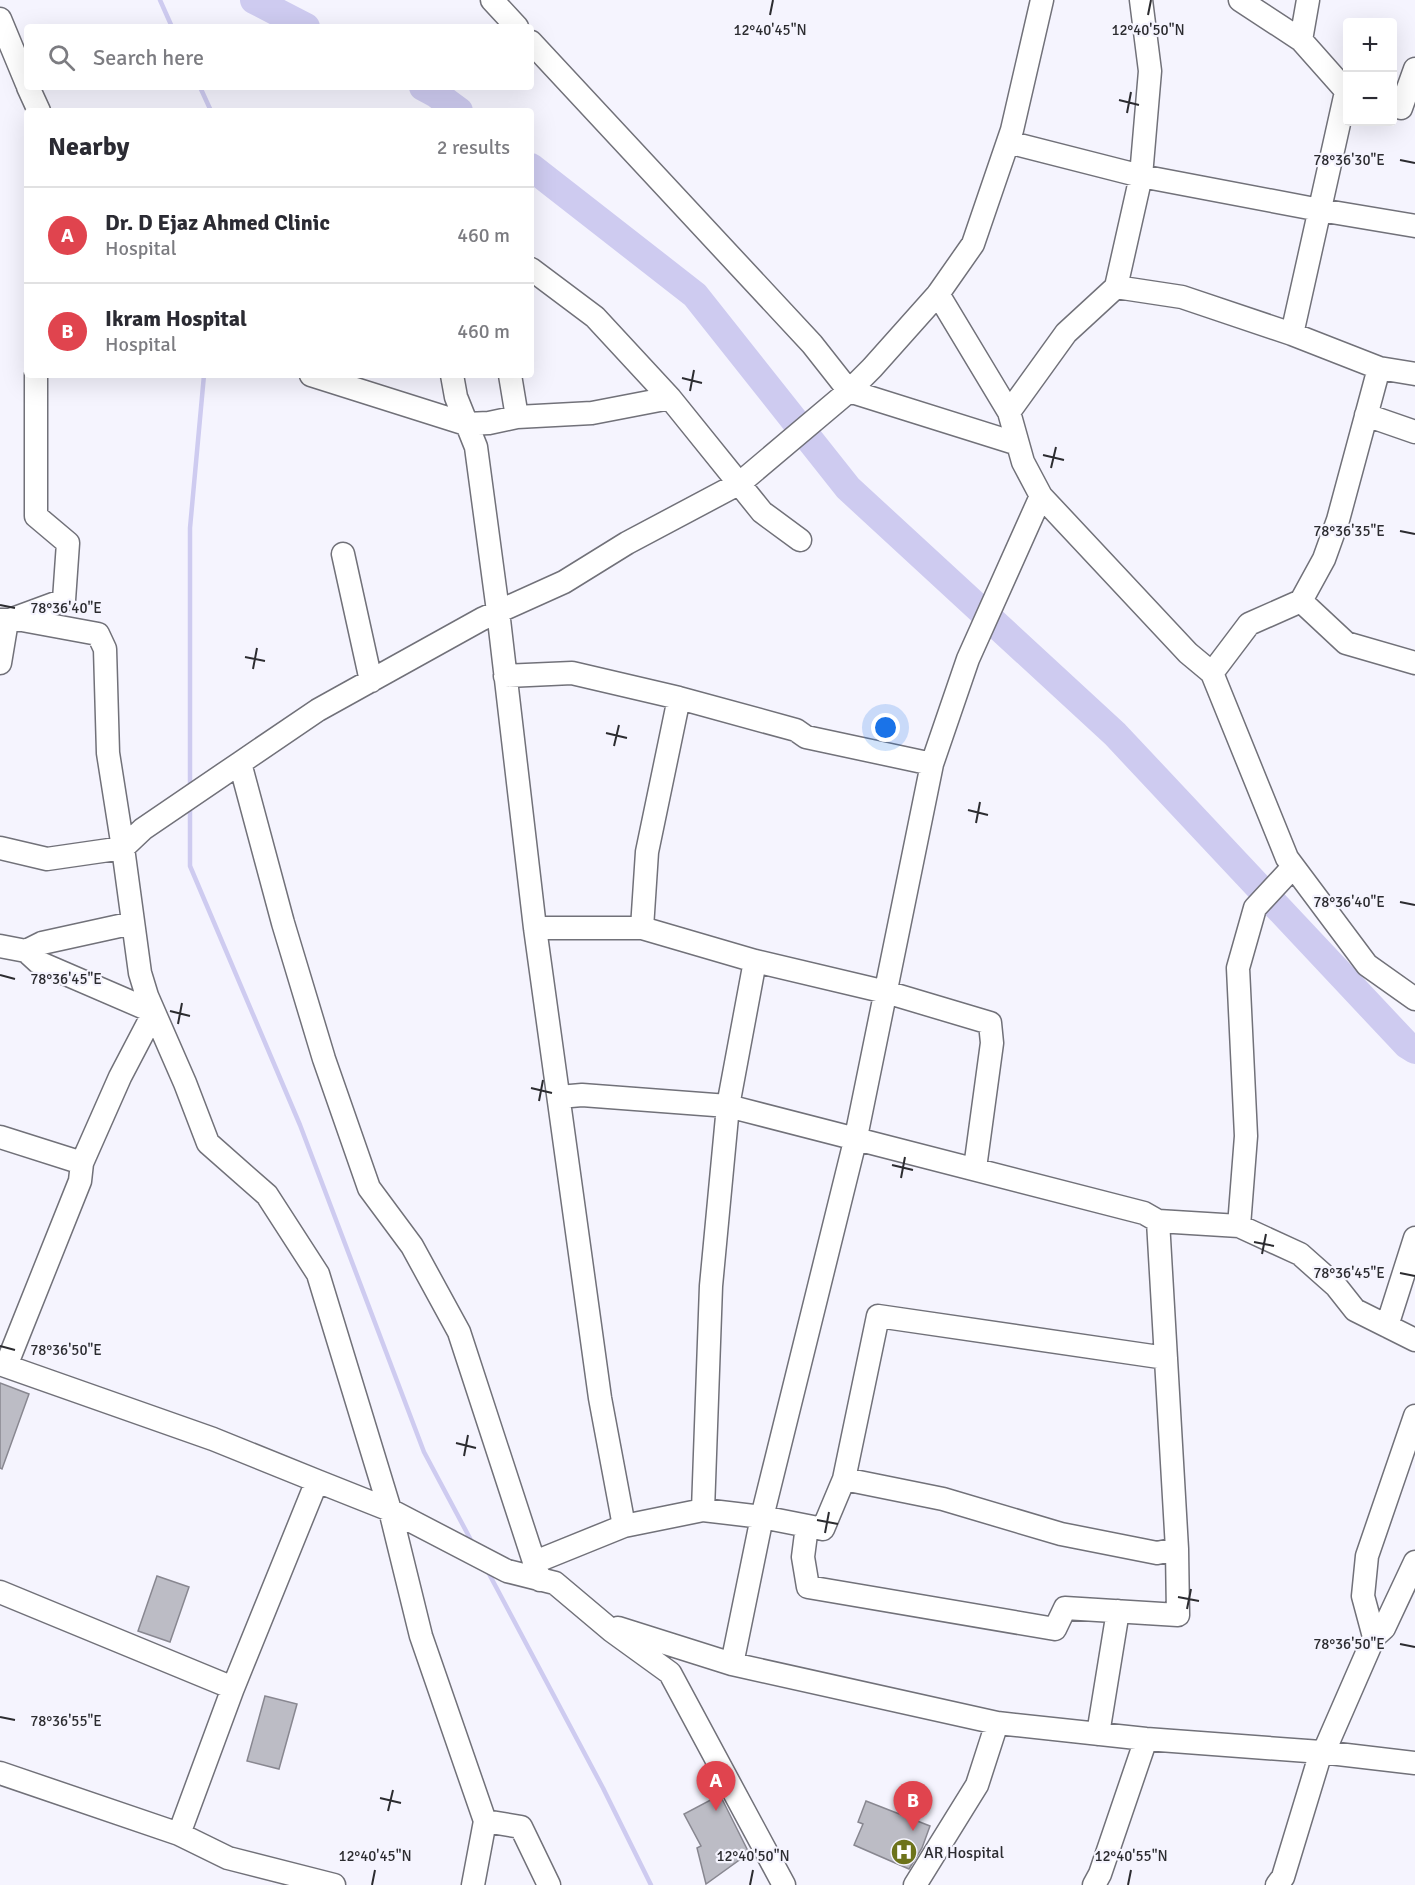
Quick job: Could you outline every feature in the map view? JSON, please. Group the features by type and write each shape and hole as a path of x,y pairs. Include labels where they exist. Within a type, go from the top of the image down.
{"street":[{"path":"492,0 515,24"},
{"path":"0,848 47,859 123,848 144,829 318,710 498,611 564,582 627,543 740,483 849,391 872,368 938,294 973,244 1008,142 1042,0"},
{"path":"1009,412 1066,333 1116,287 1141,176 1150,71 1141,0"},
{"path":"1240,0 1301,40 1343,87"},
{"path":"1301,40 1308,0"},
{"path":"0,19 24,76"},
{"path":"534,45 812,344 849,391 1018,444"},
{"path":"1403,109 1415,69"},
{"path":"30,90 38,108"},
{"path":"1292,334 1343,109"},
{"path":"1008,142 1141,176 1415,226"},
{"path":"534,271 595,317 670,398 762,512 800,540"},
{"path":"1116,287 1182,297 1292,334 1379,368 1415,374"},
{"path":"938,294 1009,412 1023,462 1041,496 1188,654 1212,673 1287,858 1367,965 1415,999"},
{"path":"1212,673 1249,624 1301,601 1324,559 1338,520 1379,368"},
{"path":"3,621 64,600 68,543 36,516 36,378"},
{"path":"320,378 466,424 489,423 517,417 592,413 670,398"},
{"path":"453,378 456,397 476,447 498,611 535,928 600,1398 624,1526"},
{"path":"510,378 517,417"},
{"path":"1366,416 1415,432"},
{"path":"732,1664 762,1517 856,1137 932,764 968,659 1041,496"},
{"path":"343,554 371,681"},
{"path":"1301,601 1346,642 1415,663"},
{"path":"3,621 22,620 98,634 105,649 108,753 140,973 153,1012 185,1083 208,1143 267,1195 318,1274 390,1510 421,1636 485,1821 473,1885"},
{"path":"0,663 3,621"},
{"path":"505,676 572,673 679,698 796,730 806,737 932,764"},
{"path":"642,928 647,852 679,698"},
{"path":"240,763 283,923 324,1059 369,1188 412,1245 459,1332 538,1571 602,1623 670,1672 784,1885"},
{"path":"1239,1226 1246,1136 1238,968 1255,908 1293,867"},
{"path":"26,951 42,943 133,923"},
{"path":"535,928 642,928 755,961 886,992 990,1023 992,1043 975,1168"},
{"path":"0,946 26,951 38,962 153,1012"},
{"path":"703,1510 711,1286 728,1106 755,961"},
{"path":"153,1012 120,1077 82,1163 80,1181 3,1365 213,1439 317,1480 390,1510 507,1571 538,1571 624,1526 703,1510 762,1517 823,1529 844,1479 878,1316 1166,1358"},
{"path":"559,1097 582,1095 728,1106 856,1137 1144,1213 1158,1221 1239,1226 1300,1254 1336,1286 1355,1310 1415,1340"},
{"path":"0,1137 82,1163"},
{"path":"807,1526 803,1557 808,1587 1055,1629 1065,1608 1178,1615 1177,1549 1158,1221"},
{"path":"1387,1326 1415,1238"},
{"path":"1374,1637 1363,1596 1367,1556 1415,1416"},
{"path":"844,1479 943,1499 1061,1534 1157,1552 1177,1549"},
{"path":"179,1834 232,1688 317,1480"},
{"path":"1277,1885 1283,1877 1321,1752 1326,1748 1374,1637 1384,1628 1415,1562"},
{"path":"0,1592 232,1688"},
{"path":"1098,1734 1118,1611"},
{"path":"602,1623 732,1664 997,1723 1146,1739 1321,1752 1415,1763"},
{"path":"915,1885 977,1785 997,1723"},
{"path":"1094,1885 1100,1874 1146,1739"},
{"path":"0,1773 179,1834 228,1858 334,1885"},
{"path":"485,1821 521,1827 549,1885"}],"building":[{"path":"0,1383 29,1394 2,1469 0,1468"},
{"path":"157,1576 189,1587 170,1642 138,1631"},
{"path":"265,1696 297,1704 279,1769 247,1761"},
{"path":"720,1795 749,1853 706,1884 697,1848 701,1846 684,1814"},
{"path":"866,1801 930,1826 922,1848 909,1869 854,1845 863,1824 858,1822"}],"waterway":[{"path":"160,0 171,24"},
{"path":"254,0 300,24"},
{"path":"201,90 210,108"},
{"path":"429,90 455,108"},
{"path":"534,169 695,295 848,488 1115,734 1407,1045 1415,1050"},
{"path":"190,789 190,528 204,378"},
{"path":"190,806 190,866 300,1125 424,1452 473,1544"},
{"path":"487,1570 603,1788 651,1885"}],"place":[{"name":"Dr. D Ejaz Ahmed Clinic","path":"716,1811"},
{"name":"Ikram Hospital","path":"913,1831"},
{"name":"AR Hospital","path":"904,1852"}]}
